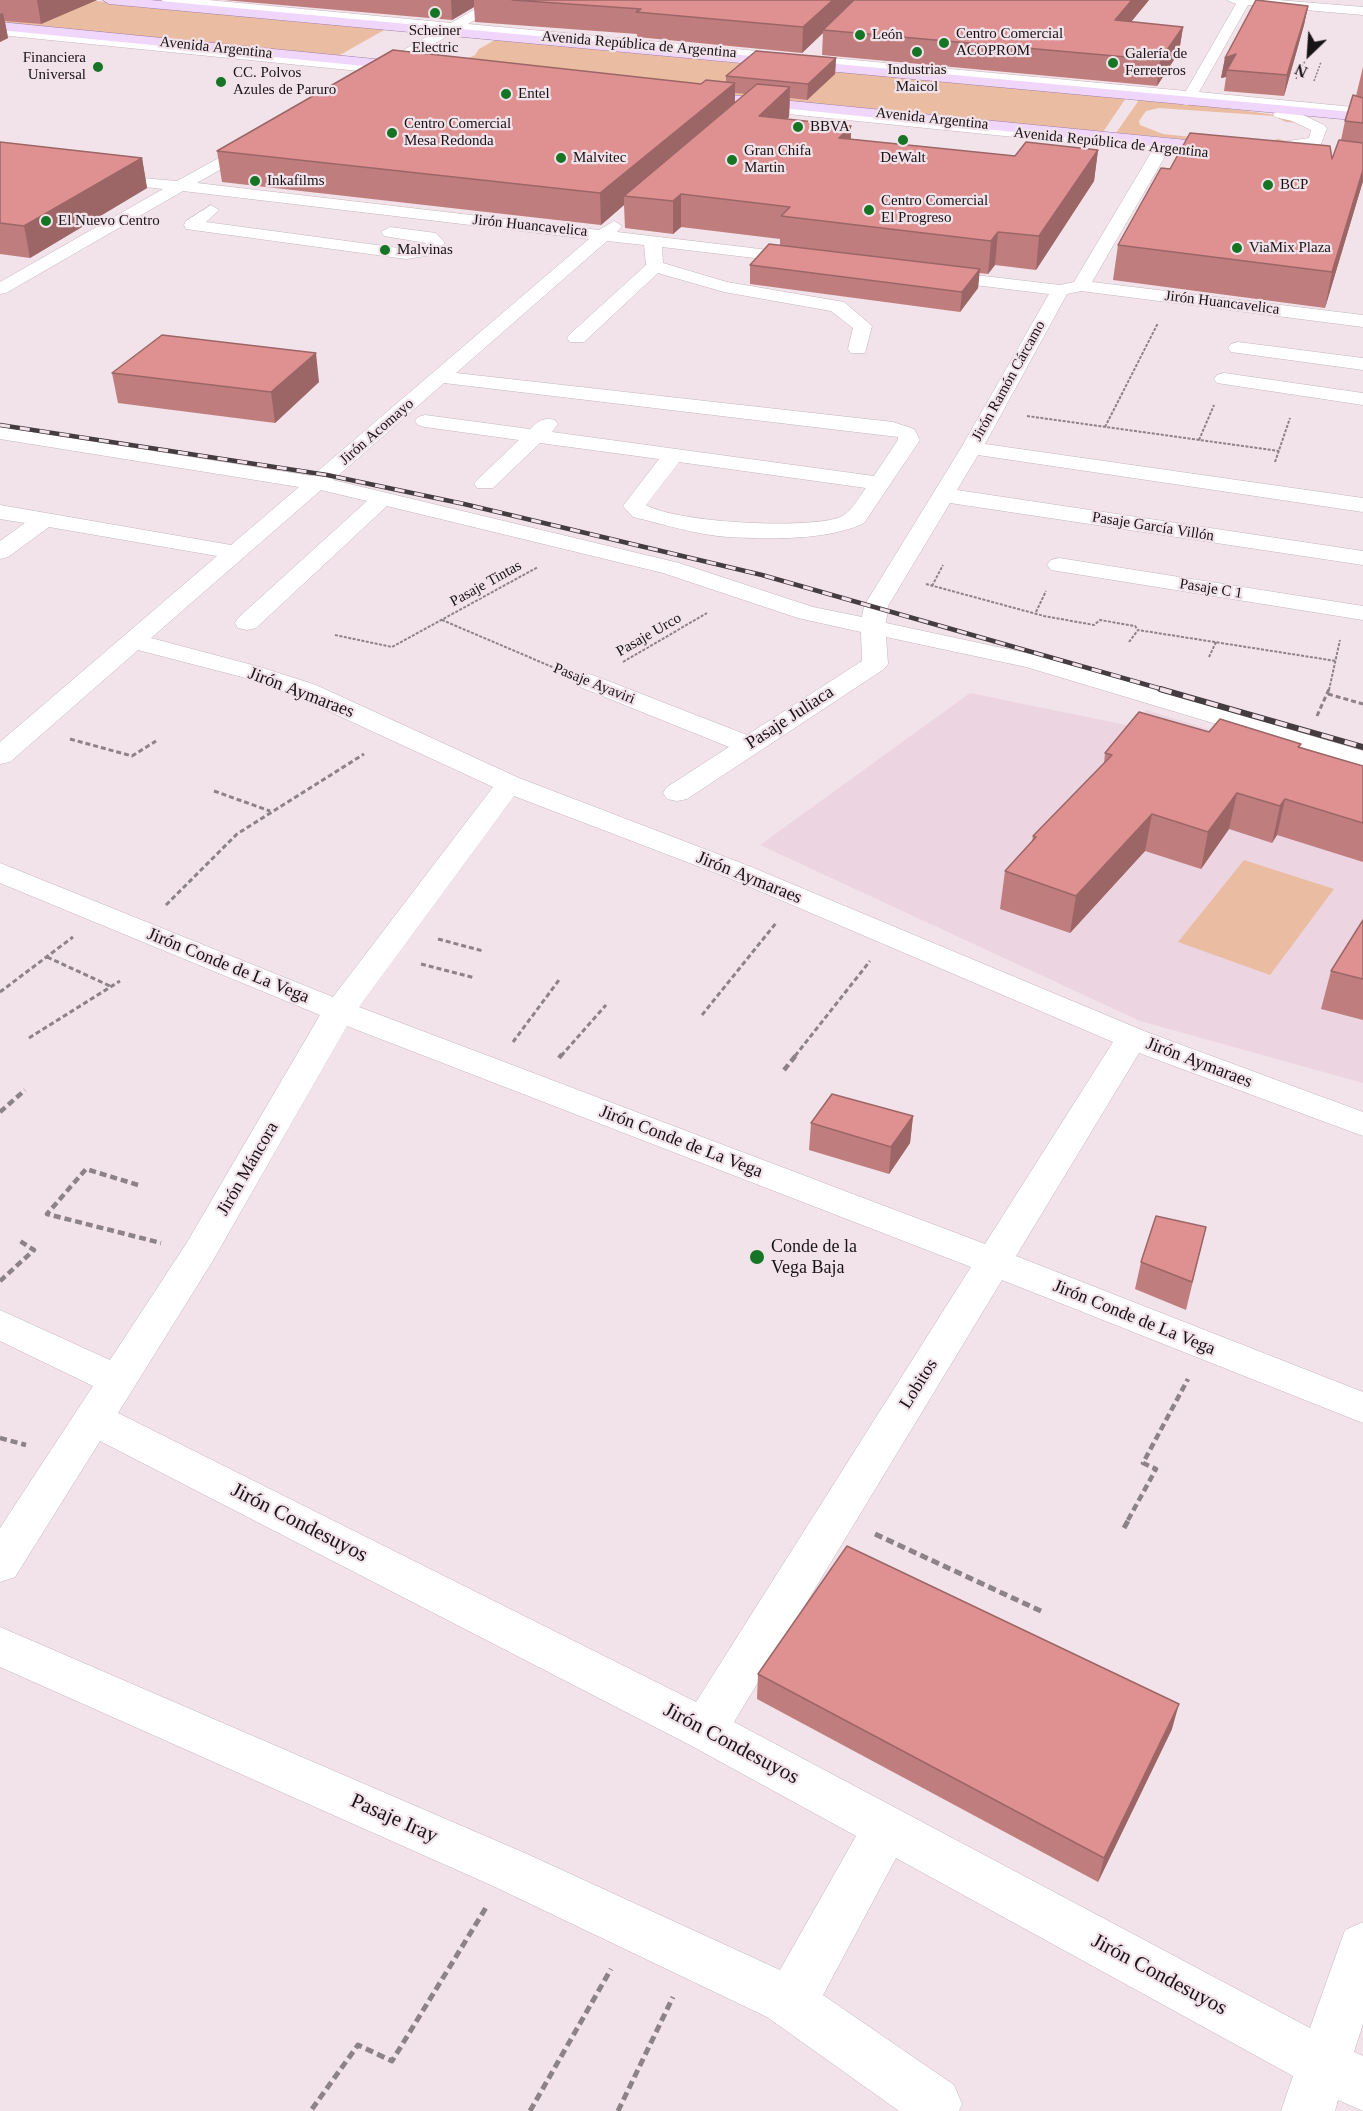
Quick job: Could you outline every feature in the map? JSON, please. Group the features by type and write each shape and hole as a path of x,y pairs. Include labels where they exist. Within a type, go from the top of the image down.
{"main road":[{"path":"120,0 450,29"},
{"name":"Avenida Argentina","path":"0,26 51,34 385,67"},
{"name":"Avenida Argentina","path":"670,96 1308,157"},
{"path":"1188,98 1217,104 1363,117"}],"street":[{"name":"Avenida República de Argentina","path":"166,0 804,63 1363,112"},
{"path":"360,81 500,0"},
{"path":"1188,98 1241,0 1363,11"},
{"path":"0,32 51,34"},
{"path":"18,48 51,34"},
{"path":"804,63 822,45"},
{"path":"385,67 431,72"},
{"name":"Avenida República de Argentina","path":"670,96 752,107 1293,161"},
{"path":"1217,104 1287,115 1320,128 1316,141 1283,148 1240,150"},
{"path":"734,122 752,107"},
{"path":"0,289 268,135"},
{"path":"920,273 1060,290 1081,286 1162,148"},
{"name":"Jirón Huancavelica","path":"91,175 827,262"},
{"path":"182,186 211,210 233,213"},
{"path":"211,210 192,225 406,254 426,251 436,243 430,237 375,230"},
{"name":"Jirón Acomayo","path":"0,756 630,213"},
{"path":"297,240 320,224"},
{"path":"652,240 655,266"},
{"path":"577,338 655,266"},
{"path":"655,266 724,287 837,306 863,326 858,349"},
{"name":"Jirón Huancavelica","path":"1081,286 1363,321"},
{"name":"Jirón Ramón Cárcamo","path":"873,629 876,606 972,448 1060,290"},
{"path":"1238,348 1363,364"},
{"path":"441,377 893,428 907,433 909,440 856,518 844,524 810,529 726,530 641,512 634,506 674,454"},
{"path":"1224,379 1363,399"},
{"path":"485,483 535,434 583,393"},
{"path":"425,421 535,434 880,483"},
{"path":"0,433 317,483 383,498 672,568 807,613 873,629 1031,661 1363,760"},
{"path":"972,448 1363,506"},
{"path":"0,451 155,472 166,472 186,463"},
{"name":"Pasaje García Villón","path":"943,495 1363,558"},
{"path":"247,623 383,498"},
{"path":"0,512 238,553"},
{"path":"0,552 44,520"},
{"name":"Pasaje C 1","path":"1059,565 1354,611"},
{"name":"Pasaje Juliaca","path":"677,793 747,745 875,664 873,629"},
{"name":"Jirón Aymaraes","path":"133,640 251,672 306,691 509,784 798,897 1132,1038 1363,1125"},
{"name":"Pasaje Ayaviri","path":"589,682 747,745"},
{"name":"Jirón Máncora","path":"0,1564 199,1253 339,1011 509,784"},
{"name":"Jirón Conde de La Vega","path":"0,872 339,1011 994,1262 1363,1408"},
{"name":"Lobitos","path":"704,1729 1132,1038"},
{"path":"0,1324 117,1380"},
{"name":"Jirón Condesuyos","path":"92,1418 704,1729 1343,2074"},
{"name":"Pasaje Iray","path":"0,1646 510,1870 785,1999 935,2104"},
{"path":"785,1999 797,1990 887,1828"},
{"path":"1308,2111 1343,2074 1363,1947"}],"path":[{"path":"1105,427 1171,297"},
{"path":"991,411 1279,451"},
{"path":"1266,491 1291,417"},
{"name":"Pasaje Tintas","path":"335,635 392,647 541,565"},
{"path":"895,574 1044,616 1094,626 1100,620 1136,626 1138,630 1336,661"},
{"name":"Pasaje Urco","path":"589,682 710,611"},
{"path":"1314,723 1328,694 1336,661 1354,611"},
{"name":"Pasaje Ayaviri","path":"442,621 589,682"},
{"path":"1129,642 1138,630"},
{"path":"1209,657 1216,642"},
{"path":"1328,694 1363,704"},
{"path":"31,729 132,756 156,741"},
{"path":"141,930 237,834 398,733"},
{"path":"214,791 271,811"},
{"path":"702,1015 798,897"},
{"path":"0,992 103,915"},
{"path":"401,929 483,951"},
{"path":"784,1070 889,937"},
{"path":"382,954 475,978"},
{"path":"47,957 111,986"},
{"path":"493,1070 559,980"},
{"path":"29,1038 120,981"},
{"path":"534,1086 606,1005"},
{"path":"0,1112 25,1090"},
{"path":"138,1185 86,1169 47,1214 199,1253"},
{"path":"0,1281 34,1250 20,1241"},
{"path":"1124,1528 1156,1469 1143,1463 1206,1346"},
{"path":"837,1516 1043,1612"},
{"path":"312,2109 358,2045 392,2061 510,1870"},
{"path":"530,2111 633,1929"},
{"path":"618,2111 693,1956"}],"shaded area":[{"path":"0,0 86,0 386,29 338,56 0,24"},
{"path":"495,40 1126,98 1103,132 449,67 475,55 479,49"},
{"path":"1139,100 1276,115 1304,123 1286,122 1274,116 1159,108 1146,111 1139,121 1140,125 1163,134 1269,145 1274,144 1270,141 1278,139 1298,144 1270,147 1116,133"},
{"path":"970,693 1131,726 1146,710 1363,777 1363,1083 1140,1021 760,845"},
{"path":"1244,860 1334,889 1270,975 1178,942"}],"building":[{"path":"512,0 833,0 803,27 636,12 641,9"},
{"path":"854,0 1132,0 1115,20 1183,27 1160,60 823,30"},
{"path":"1256,0 1308,6 1287,75 1227,70 1236,54 1225,58"},
{"path":"393,50 701,84 706,80 735,83 600,193 217,151"},
{"path":"756,51 836,58 808,84 726,76"},
{"name":"Centro Comercial El Progreso","path":"757,84 790,87 759,116 851,126 839,138 1015,156 1026,142 1098,150 1039,236 998,232 991,241 781,216 790,207 681,194 673,201 624,196"},
{"path":"1353,95 1363,98 1363,123 1345,121"},
{"name":"ViaMix Plaza","path":"1190,133 1330,146 1332,159 1339,140 1363,143 1363,170 1332,272 1118,245 1161,168 1170,169"},
{"path":"0,142 142,158 24,226 0,223"},
{"path":"769,244 980,269 962,292 750,265"},
{"path":"162,335 316,353 271,392 112,373"},
{"path":"1139,712 1209,732 1220,719 1301,744 1298,747 1363,766 1363,823 1285,799 1280,806 1237,793 1208,832 1152,814 1076,896 1005,871 1036,837 1033,836 1112,755 1105,753"},
{"path":"1363,920 1363,979 1331,971"},
{"path":"832,1094 913,1116 891,1147 811,1123"},
{"path":"1156,1216 1206,1227 1192,1282 1141,1262"},
{"path":"847,1546 1179,1704 1104,1858 758,1674"}],"railway":[{"path":"0,425 327,475 464,504 762,575 1165,690"},
{"path":"1160,689 1363,747"}],"place":[{"name":"Scheiner Electric","path":"435,13"},
{"name":"León","path":"860,35"},
{"name":"Centro Comercial ACOPROM","path":"944,43"},
{"name":"Industrias Maicol","path":"917,52"},
{"name":"Galería de Ferreteros","path":"1113,63"},
{"name":"Financiera Universal","path":"98,67"},
{"name":"CC. Polvos Azules de Paruro","path":"221,82"},
{"name":"Entel","path":"506,94"},
{"name":"BBVA","path":"798,127"},
{"name":"Centro Comercial Mesa Redonda","path":"392,133"},
{"name":"DeWalt","path":"903,140"},
{"name":"Malvitec","path":"561,158"},
{"name":"Gran Chifa Martin","path":"732,160"},
{"name":"Inkafilms","path":"255,181"},
{"name":"BCP","path":"1268,185"},
{"name":"Centro Comercial El Progreso","path":"869,210"},
{"name":"El Nuevo Centro","path":"46,221"},
{"name":"ViaMix Plaza","path":"1237,248"},
{"name":"Malvinas","path":"385,250"},
{"name":"Conde de la Vega Baja","path":"757,1257"}]}
